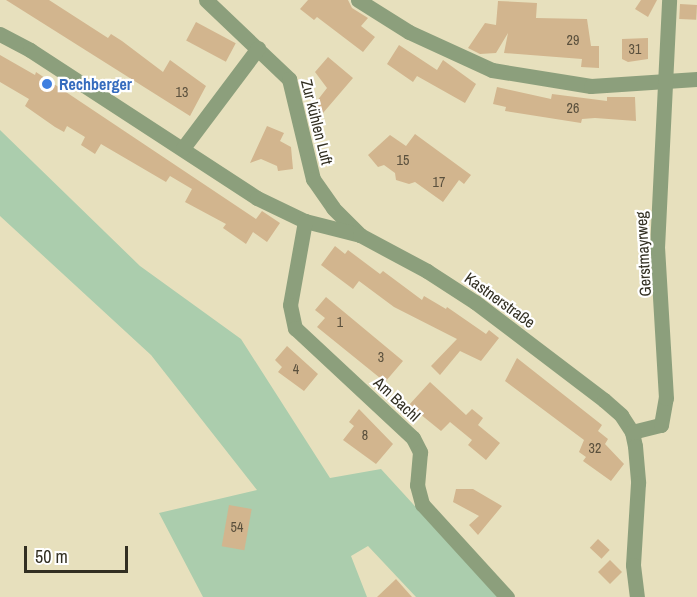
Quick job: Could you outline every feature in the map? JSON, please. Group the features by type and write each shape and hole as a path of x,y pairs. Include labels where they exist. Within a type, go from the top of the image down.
{"street":[{"name":"Zur kühlen Luft","path":"206,0 284,71 294,90 307,162 321,194 360,235"},
{"path":"358,0 409,32 492,70 591,87 697,79"},
{"path":"666,83 669,0"},
{"name":"Kastnerstraße","path":"0,34 183,148 257,198 305,221 360,235 475,302 604,400 632,432"},
{"path":"183,148 258,48"},
{"name":"Gerstmayrweg","path":"632,432 661,424 666,398 666,339 657,248 666,83"},
{"name":"Am Bachl","path":"305,221 290,305 295,328 413,438 420,453 417,485 423,504 507,597"},
{"path":"632,432 638,472 633,565 637,597"}],"green space":[{"path":"0,130 140,266 241,339 330,478 381,469 498,597 416,597 368,546 351,556 367,597 203,597 159,513 257,490 151,355 0,216"}],"building":[{"path":"6,0 49,0 108,38 111,34 163,72 170,60 206,86 190,116"},
{"path":"308,0 348,0 352,8 368,18 361,26 375,37 363,52 317,17 314,20 300,9"},
{"path":"641,0 657,0 648,17 635,9"},
{"path":"498,1 537,3 536,18 587,19 591,46 599,46 599,68 581,67 582,59 504,53 508,33 496,53 480,54 468,48 485,23 496,25"},
{"path":"680,4 697,5 696,20 679,19"},
{"path":"196,22 236,43 226,62 186,41"},
{"path":"648,38 648,59 628,62 622,59 622,39"},
{"path":"399,45 437,70 443,60 476,84 465,103 417,76 413,82 387,64"},
{"path":"0,55 35,75 36,72 256,219 262,211 280,223 267,242 253,232 246,244 223,228 226,224 185,202 192,189 170,176 166,182 101,144 95,154 81,145 85,137 67,126 64,132 55,127 25,106 29,99 0,82"},
{"path":"328,57 353,78 323,113 313,106 327,88 315,72"},
{"path":"497,87 551,99 552,94 607,101 607,97 635,97 636,121 595,118 582,119 581,123 505,111 506,107 493,104"},
{"path":"267,126 284,133 280,141 291,147 293,169 278,171 277,166 261,159 250,163"},
{"path":"415,134 471,175 464,184 459,180 443,202 415,182 409,184 396,180 395,173 384,165 378,167 368,155 390,135 406,146"},
{"path":"335,246 345,254 348,250 380,274 383,271 422,300 424,296 446,309 447,307 486,334 489,330 499,338 481,361 460,351 440,375 431,366 457,339 394,307 359,281 353,289 321,265"},
{"path":"326,297 403,361 385,382 317,327 325,318 315,310"},
{"path":"287,346 318,374 304,391 278,372 282,367 275,360"},
{"path":"517,358 602,425 598,431 608,439 605,444 624,464 611,481 583,461 586,457 579,452 584,440 505,381"},
{"path":"430,382 466,415 472,409 483,418 478,425 500,443 486,460 468,445 472,440 450,422 441,431 409,405"},
{"path":"359,409 393,444 376,464 343,440 354,426 349,422"},
{"path":"456,489 473,489 502,506 478,535 469,525 479,516 453,502"},
{"path":"229,505 252,509 244,550 222,546"},
{"path":"598,539 610,550 602,559 590,548"},
{"path":"610,560 622,572 610,584 598,572"},
{"path":"396,579 412,597 377,597"}],"place":[{"name":"Rechberger","path":"47,84"}]}
